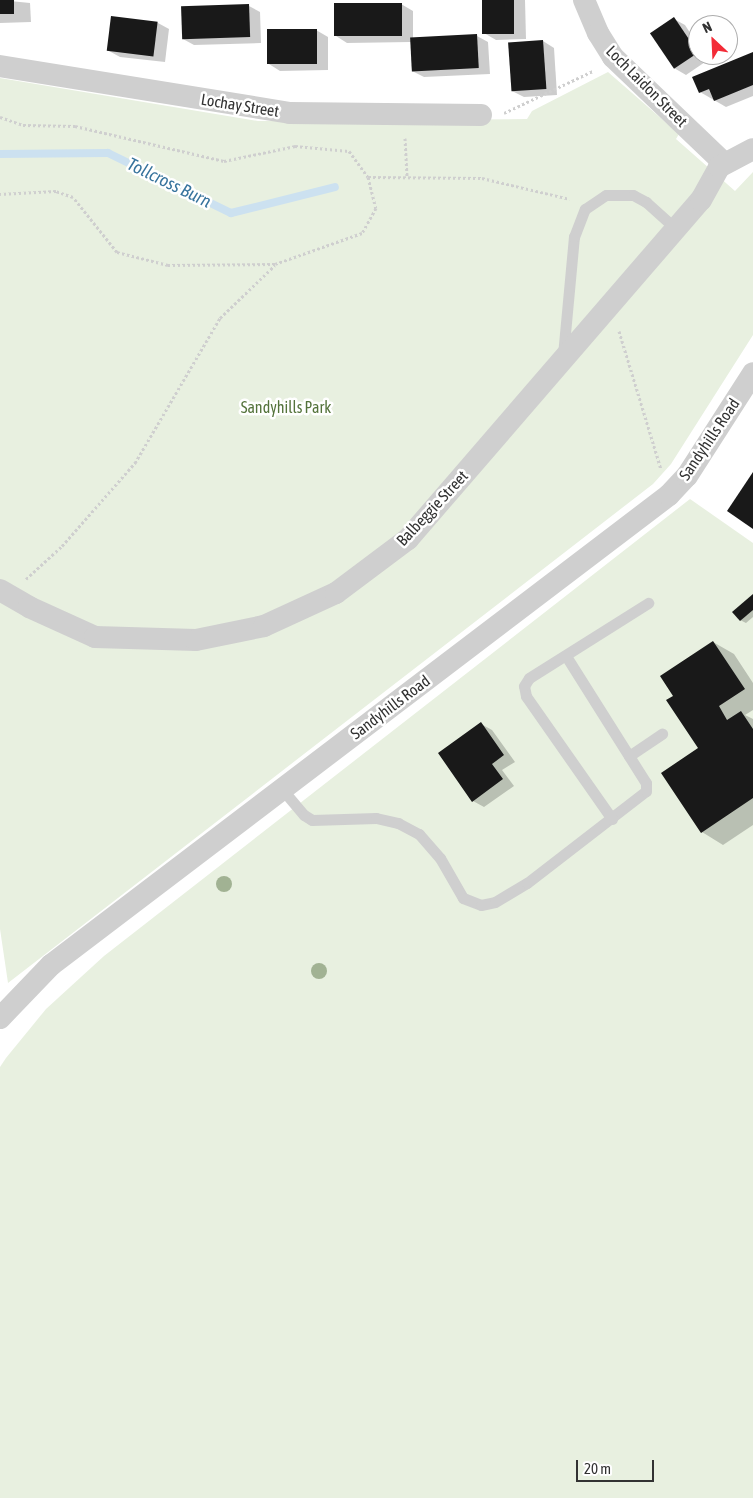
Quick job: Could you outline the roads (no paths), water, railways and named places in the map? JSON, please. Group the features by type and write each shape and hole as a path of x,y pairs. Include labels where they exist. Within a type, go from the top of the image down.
{"street":[{"name":"Loch Laidon Street","path":"584,0 598,33 616,60 724,163"},
{"name":"Lochay Street","path":"0,66 290,113 482,115"},
{"name":"Balbeggie Street","path":"4,592 94,637 196,640 264,626 336,592 408,539 676,229 706,193 715,172 724,163 753,149"},
{"name":"Sandyhills Road","path":"0,1018 51,965 669,496 687,476 753,373"}],"lane":[{"path":"563,359 574,237 581,216 590,204 606,195 633,195 646,202 676,229"},
{"path":"612,819 526,696 524,686 529,678 648,603"},
{"path":"282,789 304,816 312,820 376,818 398,823 419,834 440,858 464,898 481,905 509,895 612,819 646,791 646,783 566,656"},
{"path":"629,756 662,734"}],"waterway":[{"name":"Tollcross Burn","path":"0,154 108,153 231,213 335,187"}],"park label":[{"name":"Sandyhills Park","path":"286,407"}]}
